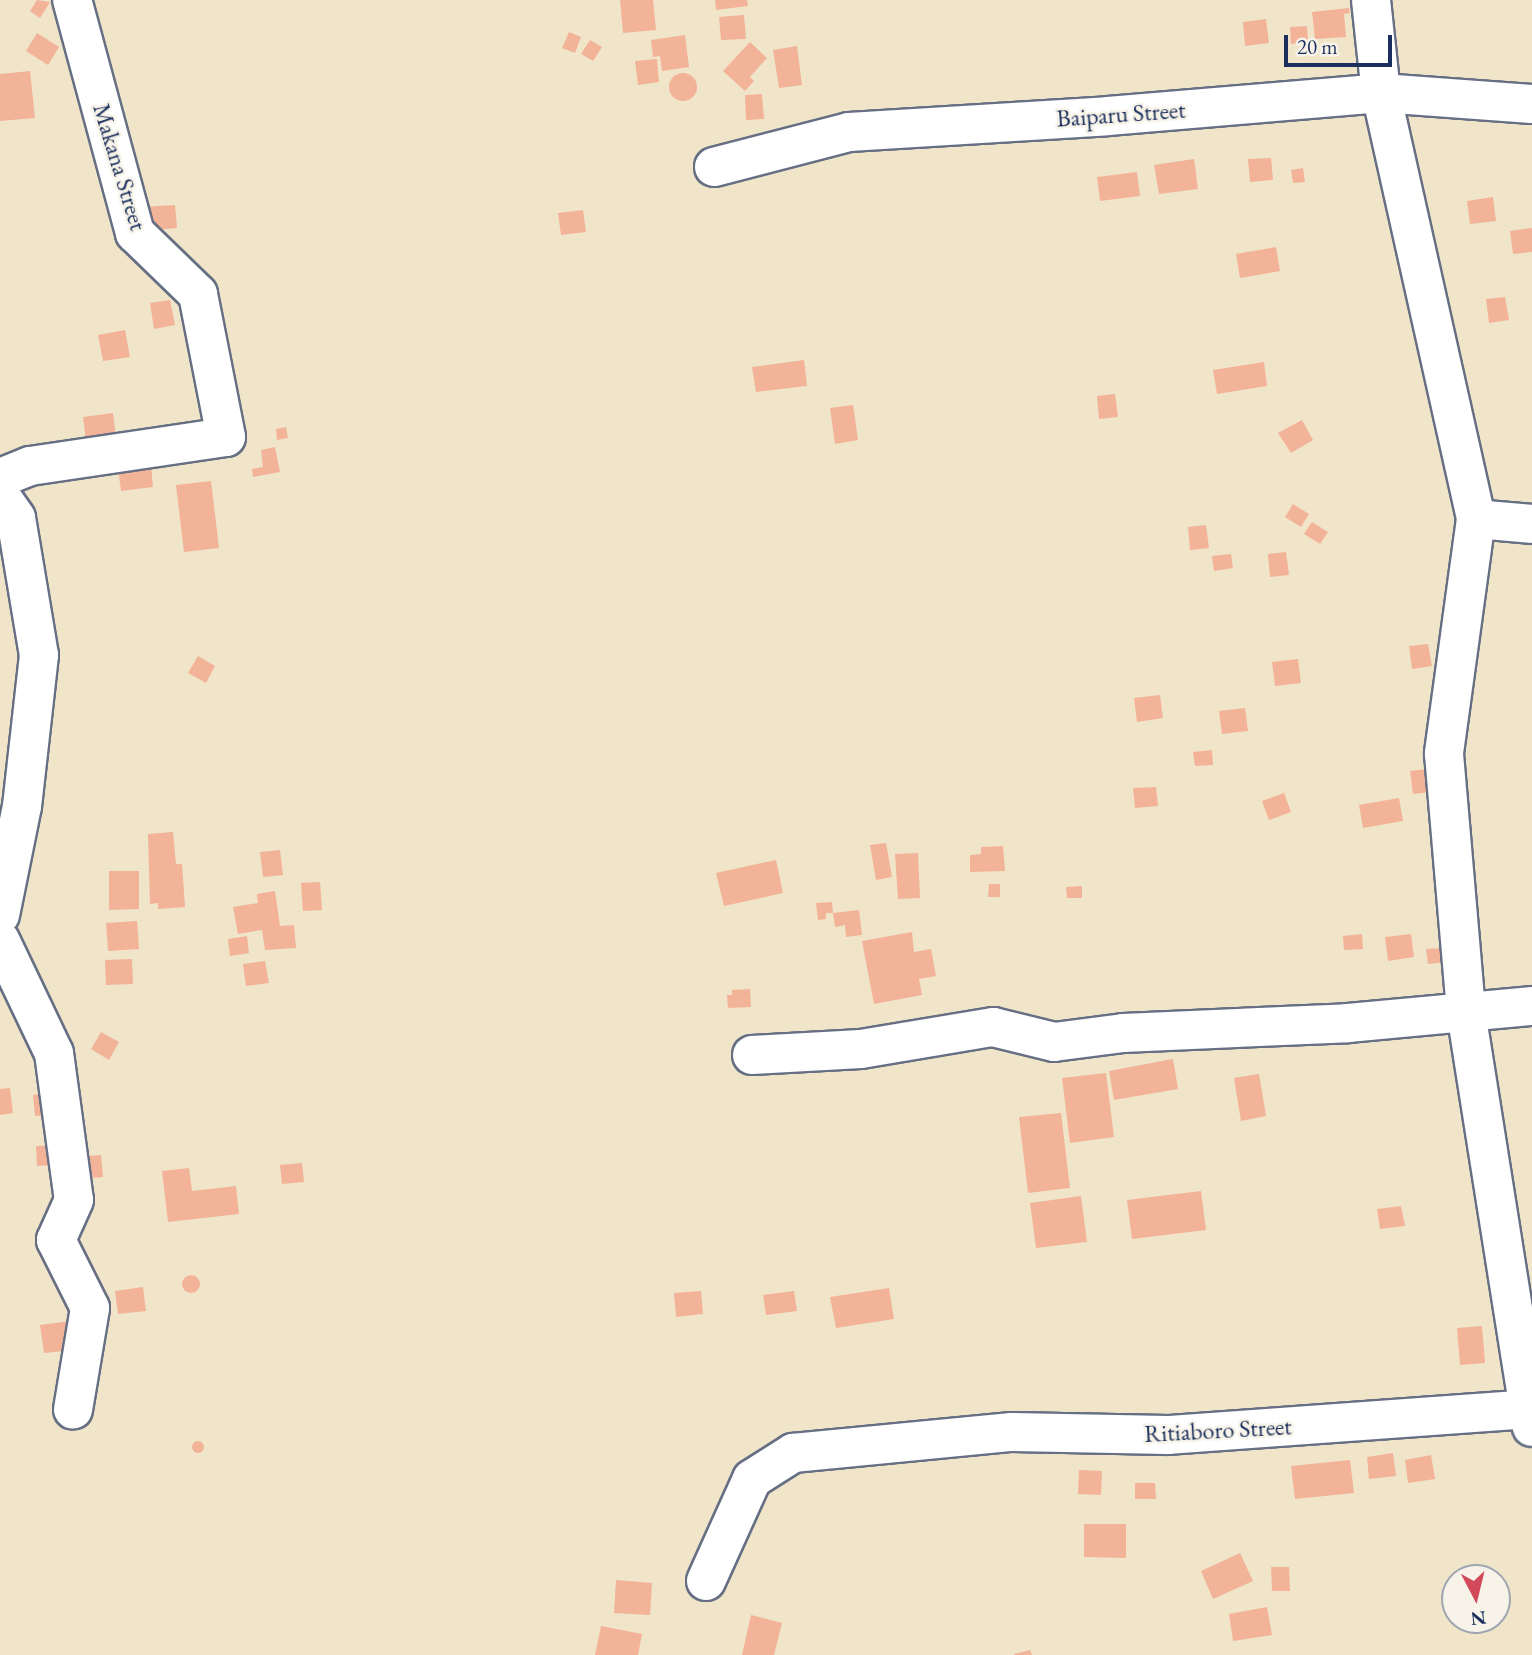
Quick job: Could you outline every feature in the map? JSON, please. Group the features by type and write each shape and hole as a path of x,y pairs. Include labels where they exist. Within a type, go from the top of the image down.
{"street":[{"name":"Makana Street","path":"0,478 30,466 226,437 198,294 135,233 72,0"},
{"path":"1371,0 1381,93 1476,519 1444,754 1466,1012 1531,1415"},
{"name":"Baiparu Street","path":"714,167 849,132 1108,116 1381,93 1532,104"},
{"path":"0,495 16,518 39,655 22,806 0,915"},
{"path":"1476,519 1532,524"},
{"path":"0,940 54,1053 74,1200 56,1240 90,1308 73,1410"},
{"path":"752,1055 861,1049 993,1027 1054,1042 1123,1033 1348,1023 1532,1006"},
{"name":"Ritiaboro Street","path":"706,1581 752,1479 793,1453 904,1440 1012,1432 1168,1435 1531,1415"}],"building":[{"path":"37,0 50,2 40,18 30,11"},
{"path":"620,0 653,0 656,30 623,33"},
{"path":"715,0 747,0 748,6 716,10"},
{"path":"1349,8 1350,13 1344,14 1346,37 1315,39 1312,12"},
{"path":"744,15 746,39 721,40 719,17"},
{"path":"1266,19 1269,43 1245,46 1243,22"},
{"path":"1307,26 1308,42 1291,44 1290,27"},
{"path":"569,32 581,37 575,53 562,48"},
{"path":"37,33 59,47 48,65 26,51"},
{"path":"685,35 689,67 662,71 660,56 653,57 651,40"},
{"path":"590,40 602,47 593,61 581,54"},
{"path":"750,42 767,58 750,77 754,81 745,91 723,71"},
{"path":"797,46 802,85 779,88 773,50"},
{"path":"657,59 659,82 638,85 635,61"},
{"path":"30,71 35,118 0,121 0,74"},
{"path":"683,73 693,77 697,87 693,97 683,101 673,97 669,87 673,77"},
{"path":"762,94 764,119 746,120 745,95"},
{"path":"1271,158 1273,180 1250,182 1248,159"},
{"path":"1194,159 1198,189 1159,194 1154,165"},
{"path":"1303,168 1305,182 1293,183 1291,170"},
{"path":"1137,172 1140,196 1100,201 1097,177"},
{"path":"1493,197 1496,221 1470,224 1467,201"},
{"path":"175,205 177,228 144,231 142,207"},
{"path":"583,210 586,232 561,235 558,213"},
{"path":"1532,228 1532,252 1513,254 1510,231"},
{"path":"1276,247 1280,271 1240,278 1236,254"},
{"path":"1505,297 1509,320 1489,323 1486,299"},
{"path":"170,300 175,325 154,329 150,303"},
{"path":"125,330 130,357 103,361 98,335"},
{"path":"804,360 807,386 756,392 752,367"},
{"path":"1264,362 1267,386 1217,394 1213,370"},
{"path":"1115,394 1118,417 1099,419 1097,396"},
{"path":"853,405 858,440 835,444 830,408"},
{"path":"113,413 117,446 87,449 83,417"},
{"path":"1302,420 1313,440 1291,453 1278,433"},
{"path":"286,427 288,438 277,440 276,429"},
{"path":"275,447 280,472 253,477 252,469 263,467 261,450"},
{"path":"151,465 153,487 121,491 118,468"},
{"path":"211,481 219,548 184,552 176,485"},
{"path":"1293,504 1309,514 1301,527 1285,517"},
{"path":"1312,522 1328,532 1320,544 1304,534"},
{"path":"1206,525 1209,548 1190,550 1188,527"},
{"path":"1286,552 1289,575 1270,577 1268,554"},
{"path":"1231,554 1233,568 1214,571 1212,556"},
{"path":"1428,644 1432,666 1412,669 1409,646"},
{"path":"198,656 215,666 206,683 188,673"},
{"path":"1298,659 1301,683 1275,686 1272,662"},
{"path":"1160,695 1163,718 1137,722 1134,698"},
{"path":"1245,708 1248,731 1222,734 1219,711"},
{"path":"1212,750 1213,765 1195,766 1193,752"},
{"path":"1436,768 1439,791 1413,794 1410,771"},
{"path":"1156,787 1158,806 1135,808 1133,788"},
{"path":"1284,793 1291,812 1269,820 1262,801"},
{"path":"1399,798 1403,821 1363,828 1359,805"},
{"path":"173,832 176,864 182,864 185,907 158,909 158,903 150,904 148,834"},
{"path":"886,843 892,877 876,880 870,845"},
{"path":"1003,846 1005,871 970,872 970,855 981,854 981,847"},
{"path":"280,850 283,875 263,877 260,852"},
{"path":"918,853 920,898 898,899 895,854"},
{"path":"776,860 783,893 724,906 716,873"},
{"path":"109,871 139,871 139,909 109,910"},
{"path":"320,882 322,910 303,911 301,883"},
{"path":"989,884 1000,884 1000,897 988,897"},
{"path":"1082,886 1082,898 1067,898 1066,887"},
{"path":"275,891 280,926 294,925 296,948 265,950 262,930 238,934 233,907 258,903 257,894"},
{"path":"832,902 833,913 826,913 826,919 818,920 816,903"},
{"path":"859,910 862,935 846,937 845,925 835,927 833,913"},
{"path":"137,921 139,949 108,951 106,923"},
{"path":"912,932 914,952 931,949 936,976 919,979 922,995 874,1004 862,941"},
{"path":"1362,934 1363,949 1344,950 1343,936"},
{"path":"1411,934 1414,957 1388,961 1385,937"},
{"path":"247,936 249,953 230,956 228,939"},
{"path":"1445,948 1446,962 1428,964 1426,949"},
{"path":"132,959 133,984 106,985 105,960"},
{"path":"265,961 269,983 246,986 243,964"},
{"path":"750,989 751,1007 728,1008 727,995 732,995 732,990"},
{"path":"101,1032 119,1042 109,1060 91,1049"},
{"path":"1173,1059 1178,1089 1114,1100 1109,1071"},
{"path":"1106,1073 1114,1137 1070,1143 1062,1078"},
{"path":"1259,1074 1266,1116 1241,1121 1234,1078"},
{"path":"10,1088 13,1113 0,1115 0,1089"},
{"path":"57,1092 59,1114 35,1116 33,1095"},
{"path":"1061,1113 1070,1188 1028,1193 1019,1117"},
{"path":"60,1145 61,1165 37,1166 36,1146"},
{"path":"101,1155 103,1177 76,1179 74,1157"},
{"path":"302,1163 304,1182 282,1184 280,1165"},
{"path":"189,1168 192,1191 236,1186 239,1214 168,1222 162,1171"},
{"path":"1201,1191 1206,1230 1132,1239 1127,1200"},
{"path":"1081,1196 1087,1242 1036,1248 1030,1203"},
{"path":"1401,1206 1405,1226 1380,1229 1377,1209"},
{"path":"191,1275 197,1278 200,1284 197,1290 191,1293 185,1290 182,1284 185,1278"},
{"path":"143,1287 146,1311 118,1314 115,1291"},
{"path":"889,1288 894,1319 836,1328 830,1297"},
{"path":"701,1291 703,1314 676,1317 674,1293"},
{"path":"794,1291 797,1311 766,1315 763,1295"},
{"path":"70,1321 74,1350 44,1353 40,1325"},
{"path":"1482,1326 1485,1363 1460,1365 1457,1328"},
{"path":"198,1441 204,1447 198,1453 192,1447"},
{"path":"1393,1453 1396,1476 1369,1479 1367,1457"},
{"path":"1431,1455 1435,1479 1408,1483 1405,1460"},
{"path":"1350,1460 1354,1493 1295,1499 1291,1466"},
{"path":"1079,1470 1102,1471 1101,1495 1078,1494"},
{"path":"1135,1483 1155,1483 1156,1499 1135,1499"},
{"path":"1084,1524 1126,1524 1126,1558 1084,1557"},
{"path":"1240,1553 1253,1581 1213,1599 1201,1571"},
{"path":"1271,1567 1289,1567 1290,1591 1272,1591"},
{"path":"616,1580 652,1583 650,1615 614,1613"},
{"path":"1267,1607 1272,1635 1233,1641 1229,1614"},
{"path":"751,1615 782,1623 774,1655 742,1655"},
{"path":"601,1626 642,1634 638,1655 595,1655"},
{"path":"1030,1650 1032,1655 1014,1655 1014,1654"}]}
